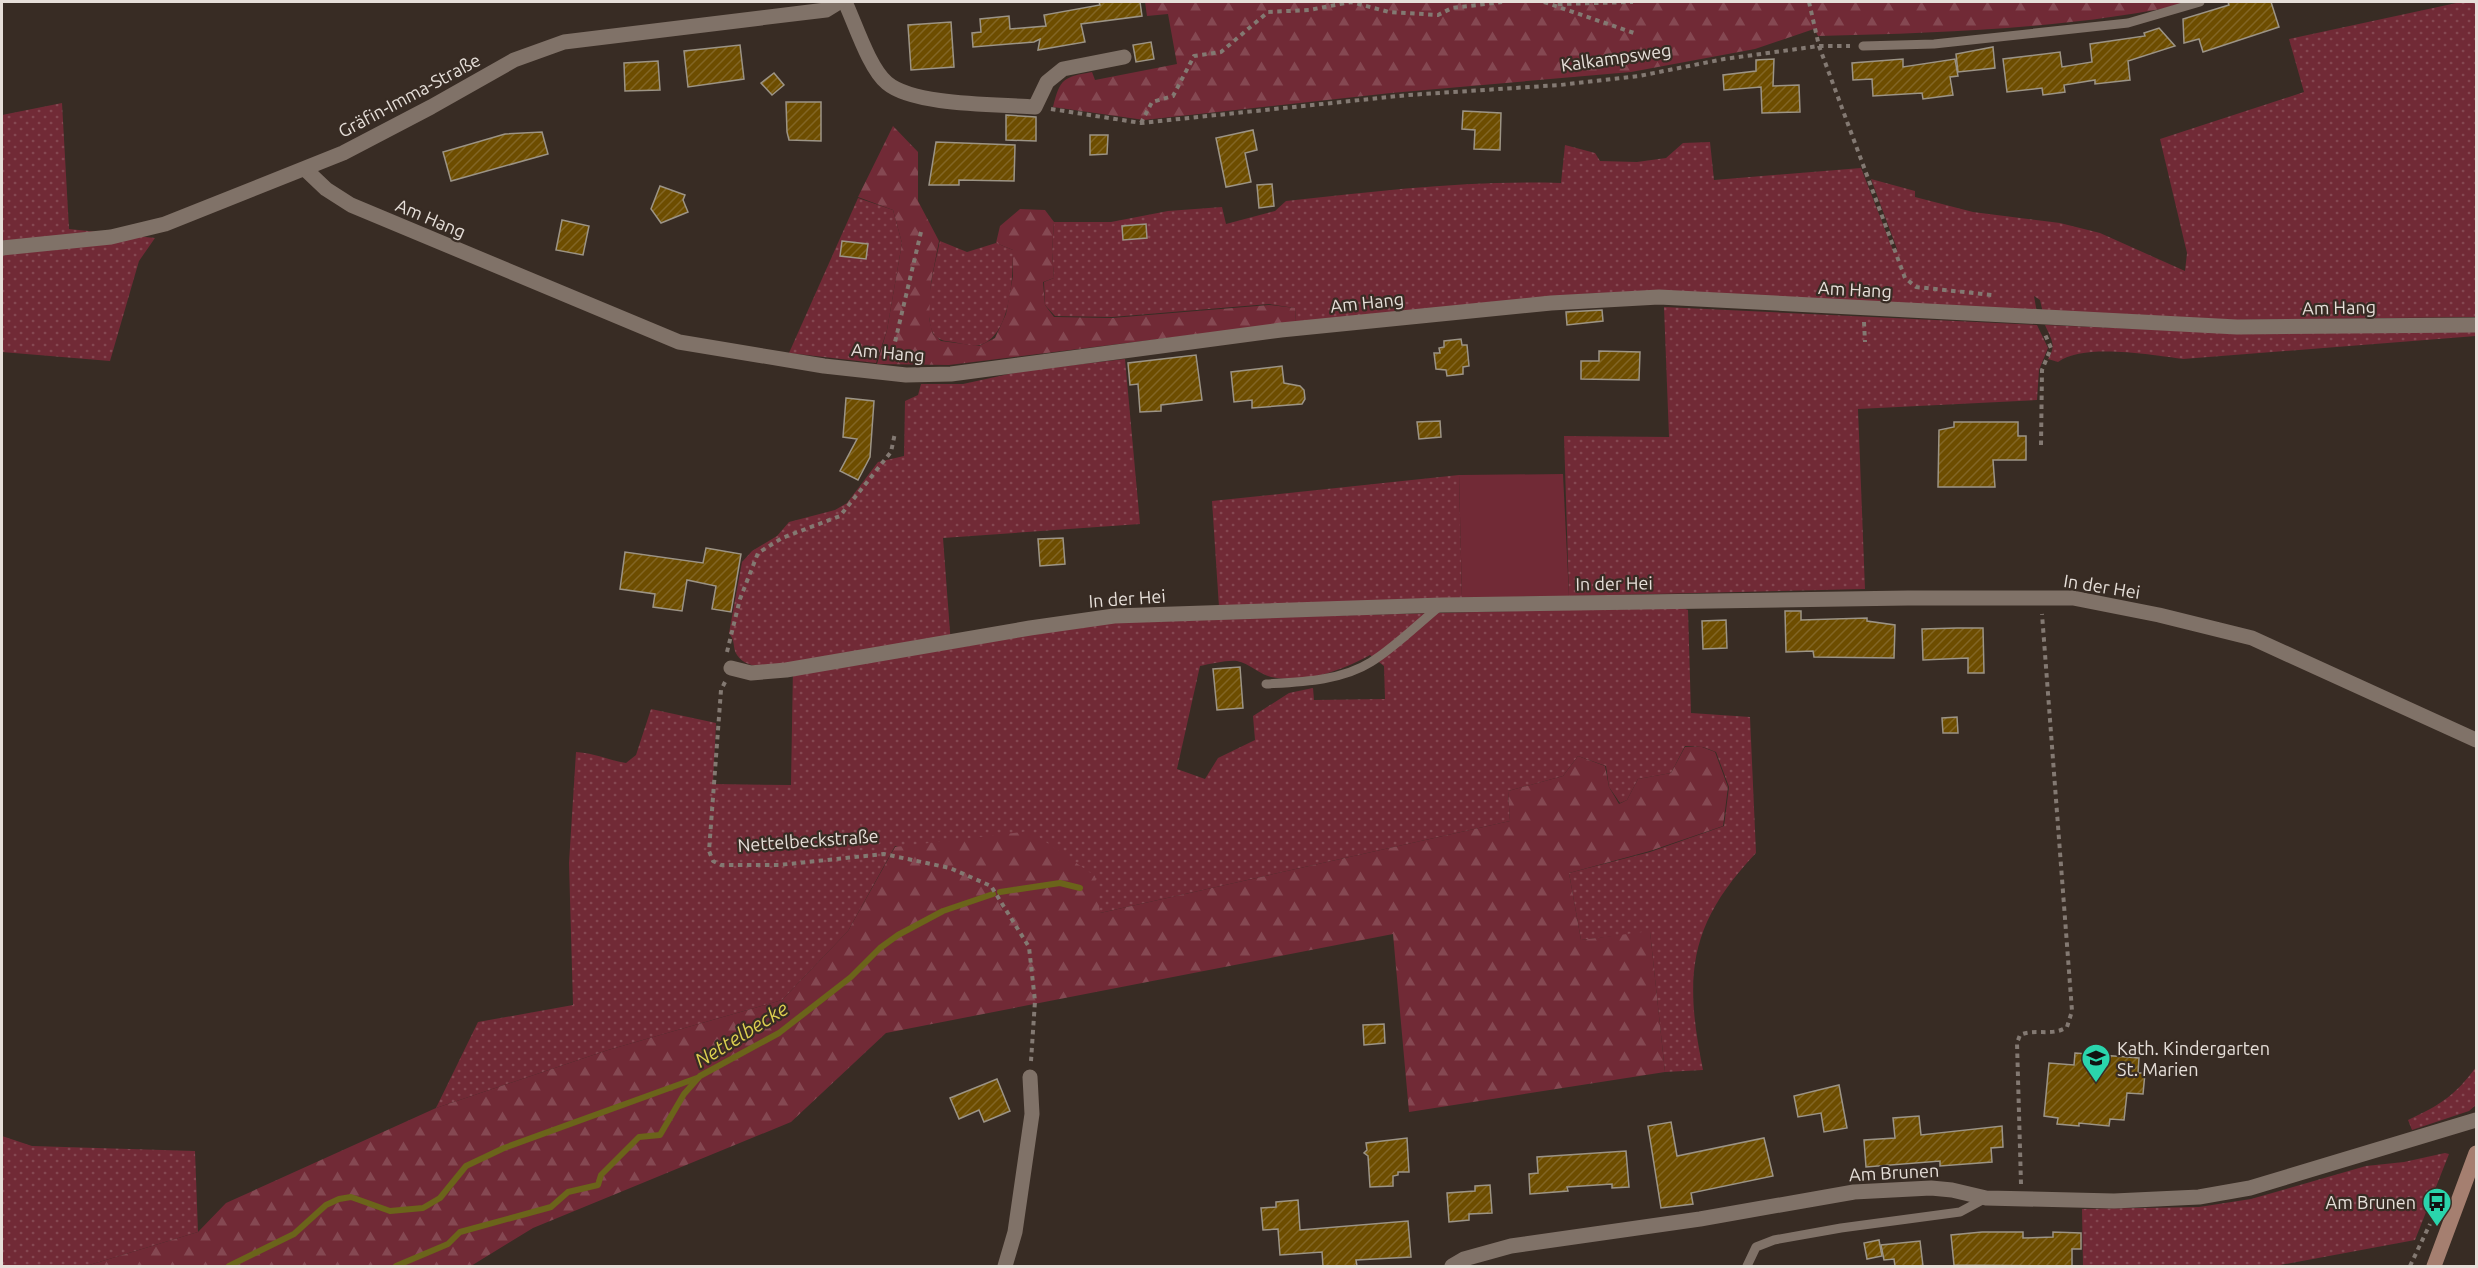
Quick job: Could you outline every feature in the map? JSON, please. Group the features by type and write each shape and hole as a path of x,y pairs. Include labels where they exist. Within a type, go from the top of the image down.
{"main road":[{"path":"2434,1266 2476,1153"}],"street":[{"name":"Gräfin-Imma-Straße","path":"2,248 111,237 165,224 306,170 431,107 514,60 564,42 826,10 839,2"},
{"path":"845,2 873,63 887,83 922,98 1035,107 1047,82 1063,69 1124,57"},
{"name":"Am Hang","path":"306,170 326,189 351,205 679,342 888,374 951,374 1281,330 1551,303 1659,297 2237,327 2476,325"},
{"name":"In der Hei","path":"729,661 751,673 786,670 1030,628 1114,616 1442,605 2073,598 2159,615 2252,638 2476,740"},
{"path":"1005,1266 1015,1232 1032,1114 1030,1077"},
{"name":"Am Brunen","path":"1452,1266 1464,1259 1511,1246 1668,1224 1854,1192 1931,1188 1986,1198 2141,1201 2199,1197 2261,1185 2476,1120"}],"lane":[{"path":"1863,46 1934,44 2128,23 2200,2"},
{"path":"1266,684 1309,682 1349,672 1371,663 1442,605"},
{"path":"1747,1266 1756,1247 1774,1240 1851,1226 1960,1212 1986,1198"}],"path":[{"path":"1142,123 1152,102 1173,96 1194,56 1221,52 1268,12 1308,10 1351,2 1389,12 1438,15 1452,8 1502,2"},
{"path":"1544,2 1636,34"},
{"path":"1554,4 1633,2"},
{"path":"1809,2 1819,46 1905,278 1908,284 1927,288"},
{"name":"Kalkampsweg","path":"1035,107 1142,123 1408,95 1560,86 1639,76 1724,59 1819,46 1863,46"},
{"path":"888,374 921,232"},
{"path":"2041,318 2051,348 2042,370 2041,445"},
{"path":"729,661 740,598 758,553 782,538 840,516 891,452 895,433"},
{"path":"2022,1199 2017,1043 2019,1035 2027,1032 2058,1033 2067,1027 2072,1011 2041,598"},
{"name":"Nettelbeckstraße","path":"729,661 722,690 709,850 713,861 721,866 778,865 885,854 950,868 991,886 1029,947 1035,1001 1030,1077"}],"green space":[{"path":"1145,2 2196,2 2102,18 2008,28 1818,36 1814,29 1755,49 1631,72 1391,93 1144,120 1053,107 1061,84 1069,78 1092,72 1095,80 1177,64 1168,14 1147,16"},
{"path":"2461,2 2476,2 2476,317 2235,320 2043,313 2040,300 2034,296 2037,313 1651,291 1582,294 1296,322 1295,308 1269,304 1112,317 1055,316 1045,305 1044,282 1054,278 1052,252 1054,222 1111,222 1168,211 1222,207 1226,224 1275,211 1286,201 1458,185 1561,183 1565,145 1595,153 1600,161 1637,162 1666,158 1683,143 1710,142 1714,180 1861,168 1893,250 1897,249 1871,179 1915,191 1915,197 1973,212 2060,223 2100,233 2185,271 2187,253 2160,139 2304,92 2289,39"},
{"path":"62,103 69,229 155,238 139,261 110,361 2,352 2,115"},
{"path":"893,126 918,152 918,201 939,241 931,282 929,319 933,334 941,341 979,346 995,338 1006,314 1013,276 1013,250 996,243 1000,226 1020,209 1045,210 1054,222 1052,252 1054,278 1043,282 1045,305 1054,317 1112,318 1269,305 1295,308 1296,322 949,365 877,364 887,330 902,243 893,210 858,197"},
{"path":"858,198 893,210 902,243 887,330 876,363 789,353"},
{"path":"940,241 967,252 996,243 1013,250 1011,290 1004,318 990,339 980,345 972,346 944,341 933,333 930,324 929,300"},
{"path":"1664,307 2037,325 2048,348 2039,370 2037,400 1858,409 1865,589 1569,596 1564,436 1669,437"},
{"path":"2045,325 2238,333 2476,328 2476,336 2183,359 2136,353 2084,353 2058,362 2048,359 2053,346"},
{"path":"1125,359 1140,524 943,538 951,645 1121,621 1680,607 1688,610 1691,713 1750,717 1756,853 1733,879 1716,904 1704,929 1697,953 1693,979 1694,1007 1703,1070 1665,1072 1650,932 1581,940 1569,873 1650,852 1724,826 1729,787 1716,752 1703,747 1685,746 1671,773 1638,779 1627,800 1620,803 1609,787 1606,766 1578,756 1563,776 1508,791 1510,821 1100,913 895,846 848,931 782,1000 608,1050 436,1108 478,1022 573,1005 569,863 576,752 626,763 636,755 651,709 716,723 713,784 791,785 793,666 763,667 748,664 737,655 729,633 742,562 752,551 777,536 789,522 835,510 847,503 878,462 904,456 905,401 918,395 921,384 963,384 1022,371","holes":["1370,655 1384,666 1385,699 1314,700 1313,688 1289,693 1253,716 1255,740 1218,758 1205,779 1177,769 1200,666 1237,661 1262,674 1284,679 1322,675"]},
{"path":"1563,474 1569,596 1462,598 1459,475"},
{"path":"1459,475 1462,598 1219,607 1212,501"},
{"path":"1685,747 1702,747 1715,752 1728,787 1723,826 1650,851 1569,873 1581,940 1650,931 1665,1072 1409,1112 1393,934 886,1033 791,1122 533,1228 471,1266 86,1266 198,1232 226,1203 436,1108 608,1050 782,1000 848,931 895,847 1030,831 1095,876 1100,913 1510,821 1508,791 1563,776 1578,756 1605,766 1609,787 1619,804 1627,800 1638,779 1671,773"},
{"path":"2476,1067 2476,1105 2469,1111 2412,1130 2408,1120 2446,1099"},
{"path":"2,1136 32,1146 195,1151 198,1232 86,1266 2,1266"},
{"path":"2449,1154 2415,1240 2275,1266 2083,1266 2082,1209 2199,1207 2251,1199 2366,1166 2404,1162"}],"building":[{"path":"1099,2 1140,2 1142,16 1081,24 1085,42 1038,50 1040,39 1034,42 973,47 972,33 981,32 980,19 1009,16 1010,29 1046,26 1044,15 1100,5"},
{"path":"2228,2 2271,2 2279,27 2203,52 2199,39 2184,43 2183,19 2229,5"},
{"path":"951,22 954,67 911,70 908,25"},
{"path":"2159,28 2175,46 2128,61 2130,80 2095,84 2095,80 2064,85 2065,92 2043,95 2042,88 2007,92 2003,59 2060,52 2062,67 2092,62 2090,44 2145,36 2144,33"},
{"path":"1151,42 1154,59 1136,62 1133,45"},
{"path":"740,45 744,79 688,87 684,51"},
{"path":"1993,47 1995,68 1958,72 1956,54"},
{"path":"1774,59 1773,86 1799,85 1800,112 1762,113 1761,87 1724,90 1723,75 1756,71 1756,60"},
{"path":"1903,59 1903,67 1955,59 1958,76 1950,77 1953,95 1923,99 1922,93 1873,96 1872,79 1853,80 1852,63"},
{"path":"658,61 660,90 625,91 624,63"},
{"path":"774,73 784,85 772,95 761,83"},
{"path":"786,102 821,102 821,141 789,140"},
{"path":"1463,111 1501,113 1500,150 1474,149 1475,130 1462,129"},
{"path":"1006,115 1036,117 1036,141 1006,140"},
{"path":"1253,130 1257,150 1245,153 1251,182 1226,187 1216,138"},
{"path":"542,132 548,154 451,181 443,152 505,134"},
{"path":"1090,135 1108,135 1107,154 1090,155"},
{"path":"936,142 1015,145 1014,181 959,180 959,185 929,185"},
{"path":"1272,184 1274,206 1259,208 1257,185"},
{"path":"660,186 685,195 683,200 688,212 661,223 651,209"},
{"path":"562,220 589,226 583,255 556,250"},
{"path":"1146,224 1147,238 1123,240 1122,226"},
{"path":"842,241 868,244 866,259 840,256"},
{"path":"1602,310 1603,321 1567,325 1566,312"},
{"path":"1461,339 1462,345 1467,345 1469,366 1463,367 1463,374 1447,376 1446,370 1436,369 1434,353 1440,353 1439,348 1444,347 1444,341"},
{"path":"1599,351 1640,352 1639,380 1581,379 1581,361 1599,361"},
{"path":"1196,355 1202,400 1161,405 1161,411 1140,412 1138,384 1130,385 1128,363"},
{"path":"1282,366 1284,383 1300,386 1304,390 1305,399 1302,404 1252,408 1252,400 1234,402 1231,372"},
{"path":"846,398 874,401 870,457 858,480 840,471 857,439 843,437"},
{"path":"1440,421 1441,437 1419,439 1417,422"},
{"path":"1954,422 2018,422 2018,436 2026,436 2026,460 1993,460 1995,487 1938,487 1939,430 1954,427"},
{"path":"1063,538 1065,564 1040,566 1038,539"},
{"path":"706,548 741,554 731,612 712,609 716,586 687,580 682,611 653,607 655,594 620,589 625,552 703,563"},
{"path":"1785,611 1801,611 1801,620 1867,618 1867,621 1895,625 1894,658 1814,657 1813,651 1786,652"},
{"path":"1726,620 1727,648 1703,649 1702,621"},
{"path":"1983,628 1984,673 1968,673 1968,658 1923,660 1922,629"},
{"path":"1240,667 1243,708 1217,710 1213,669"},
{"path":"1957,717 1958,733 1943,733 1942,718"},
{"path":"1384,1024 1385,1043 1364,1045 1363,1025"},
{"name":"Kath. Kindergarten St. Marien","path":"2075,1053 2139,1058 2138,1073 2145,1073 2143,1094 2127,1093 2124,1120 2110,1119 2109,1126 2079,1123 2079,1126 2057,1124 2058,1118 2044,1116 2049,1063 2074,1065"},
{"path":"997,1079 1010,1111 984,1122 979,1110 959,1119 950,1098"},
{"path":"1839,1085 1847,1128 1824,1132 1821,1113 1798,1117 1794,1096"},
{"path":"1919,1116 1921,1135 2002,1126 2003,1147 1991,1148 1992,1162 1940,1166 1940,1161 1866,1167 1864,1140 1895,1138 1893,1118"},
{"path":"1671,1122 1677,1156 1764,1138 1773,1176 1691,1193 1693,1204 1661,1208 1648,1126"},
{"path":"1407,1138 1409,1172 1398,1172 1398,1175 1393,1176 1393,1186 1370,1187 1368,1156 1364,1153 1367,1150 1366,1143"},
{"path":"1626,1151 1629,1187 1612,1188 1612,1184 1567,1187 1568,1191 1530,1194 1529,1174 1538,1173 1537,1157"},
{"path":"1490,1185 1492,1213 1469,1214 1469,1220 1449,1222 1447,1193 1475,1191 1475,1186"},
{"path":"1298,1200 1300,1230 1408,1221 1411,1257 1356,1260 1357,1266 1323,1266 1322,1252 1280,1255 1278,1229 1263,1230 1261,1208 1276,1207 1276,1202"},
{"path":"2023,1232 2023,1238 2053,1237 2053,1232 2081,1233 2081,1249 2072,1249 2072,1266 1954,1265 1951,1235"},
{"path":"1879,1240 1882,1256 1867,1259 1864,1243"},
{"path":"1920,1241 1923,1266 1895,1266 1894,1259 1884,1260 1881,1245"}],"waterway":[{"name":"Nettelbecke","path":"1000,892 1060,883 1080,888"},
{"name":"Nettelbecke","path":"396,1266 448,1244 460,1232 551,1207 568,1192 598,1185 601,1175 639,1137 660,1135 684,1094 700,1076 779,1033 851,977 880,948 898,935 943,911 993,894"},
{"path":"229,1266 294,1234 326,1205 339,1199 351,1197 390,1211 423,1208 440,1198 466,1166 504,1148 697,1078"}],"place":[{"name":"Kath. Kindergarten St. Marien","path":"2096,1084"},
{"name":"Am Brunen","path":"2437,1228"}]}
